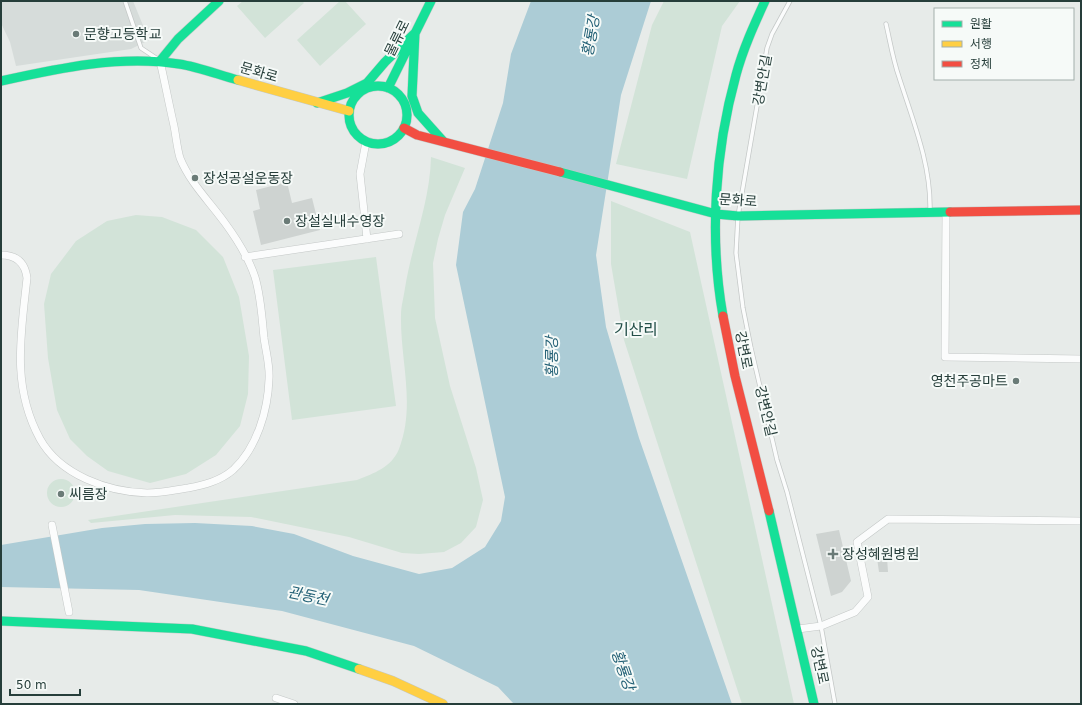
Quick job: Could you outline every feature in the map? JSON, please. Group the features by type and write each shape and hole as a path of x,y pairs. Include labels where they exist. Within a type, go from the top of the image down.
{"street":[{"path":"1,255 10,255 17,259 24,264 26,270 27,278 19,360 26,402 46,449 63,464 87,479 107,487 148,493 193,487 219,479 233,470 244,458 259,431 270,378 257,286 254,275 245,256 226,224 189,175 180,157 160,61 178,39 219,1"},
{"name":"물류로","path":"388,88 431,1"},
{"name":"강변로","path":"765,1 752,27 732,88 722,142 716,214 720,296 730,353 798,629 814,704"},
{"path":"316,103 347,93 367,83 385,62 415,33"},
{"path":"415,33 412,96 418,113 443,141"},
{"name":"문화로","path":"1,81 86,64 129,60 160,61 181,64 349,111"},
{"path":"376,86 388,88 396,92 403,100 407,117 404,128 393,140 384,144 366,142 352,129 349,120 349,111 356,95 363,90 376,86"},
{"name":"문화로","path":"404,128 417,136 457,144 716,214 738,216 946,214 1081,210"},
{"path":"366,142 360,174 367,239"},
{"path":"946,214 945,357 1081,359"},
{"path":"245,256 399,234"},
{"path":"798,629 821,626 855,612 868,597 857,542 888,519 1081,521"},
{"path":"52,525 69,612"},
{"path":"1,621 192,629 306,651 394,681 443,704"},
{"path":"276,698 294,704"}],"lane":[{"path":"125,1 141,48 160,61"},
{"name":"강변안길","path":"790,1 772,34 767,48 738,216 736,253 743,308 777,460 787,492 821,626 835,704"},
{"path":"886,24 899,76 916,124 925,162 930,196 930,214"}],"shaded area":[{"name":"문향고등학교","path":"1,1 133,1 149,40 131,49 16,66 10,42 1,23"}],"green space":[{"path":"243,1 302,1 304,3 265,38 237,6"},
{"path":"340,1 345,1 366,24 320,66 297,40"},
{"path":"664,1 740,1 722,26 687,179 616,164 652,25"},
{"path":"431,157 465,168 445,215 433,263 435,318 450,386 476,468 483,500 476,527 461,543 444,552 419,554 402,553 349,537 251,517 175,515 91,523 88,520 357,480 381,469 396,456 404,432 407,399 401,332 401,308 408,272 428,190"},
{"path":"611,201 690,232 794,704 742,704 624,340 611,264"},
{"path":"136,215 162,217 196,230 223,257 239,297 249,356 248,394 240,426 216,455 186,474 150,483 108,471 87,456 70,439 57,410 48,358 44,304 51,274 76,241 107,221"},
{"path":"376,257 396,406 292,420 273,270"},
{"name":"씨름장","path":"61,479 71,483 75,493 71,503 61,507 51,503 47,493 51,483"}],"water":[{"path":"531,1 651,1 621,95 596,255 606,327 639,438 732,704 514,704 498,687 414,646 282,611 139,590 1,587 1,545 102,528 145,524 195,523 252,526 294,534 353,556 419,574 452,568 485,547 501,521 505,497 456,265 463,212 475,189 503,103 511,54"}],"building":[{"name":"장설실내수영장","path":"287,182 292,203 312,198 320,230 261,245 253,211 260,209 256,190"},
{"name":"장성혜원병원","path":"839,530 851,581 842,592 831,596 816,534"},
{"path":"887,557 888,572 879,572 877,558"}],"traffic: fast":[{"path":"160,61 178,39 219,1"},
{"path":"388,88 431,1"},
{"path":"723,316 716,256 715,225 719,164 723,134 736,75 745,46 765,1"},
{"path":"415,33 412,96 418,113 443,141"},
{"path":"317,103 347,93 367,83 385,62 415,33"},
{"path":"1,81 90,64 134,61 186,65 238,80"},
{"path":"378,86 389,88 402,99 405,104 407,115 405,126 394,139 389,142 378,144 367,142 354,131 351,126 349,115 351,104 362,91 367,88 378,86"},
{"path":"560,172 716,214 738,216 950,212"},
{"path":"769,511 814,704"},
{"path":"1,621 192,629 306,651 359,669"}],"traffic: slow":[{"path":"238,80 349,111"},
{"path":"359,669 393,681 443,704"}],"traffic: jam":[{"path":"404,128 417,135 560,172"},
{"path":"950,212 1081,210"},
{"path":"723,316 735,376 769,511"}],"place":[{"name":"문향고등학교","path":"76,34"},
{"name":"장성공설운동장","path":"195,178"},
{"name":"장설실내수영장","path":"287,221"},
{"name":"영천주공마트","path":"1016,381"},
{"name":"씨름장","path":"61,494"},
{"name":"장성혜원병원","path":"833,554"}],"district":[{"name":"기산리","path":"636,329"}],"water label":[{"name":"황룡강","path":"591,36"},
{"name":"황룡강","path":"552,357"},
{"name":"관동천","path":"308,596"},
{"name":"황룡강","path":"623,670"}]}
